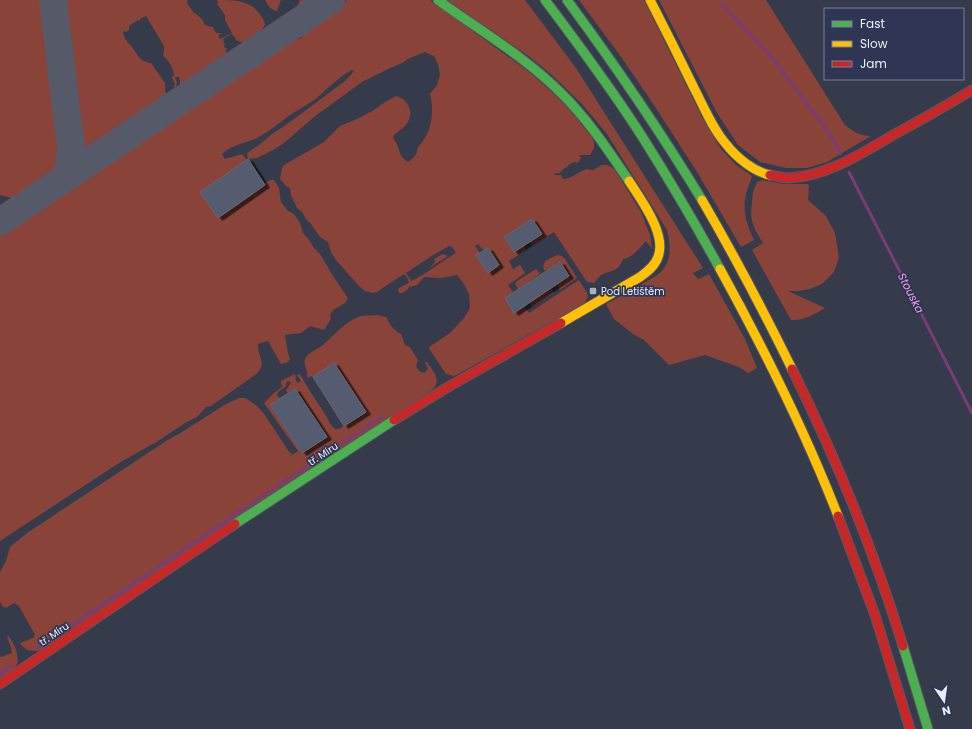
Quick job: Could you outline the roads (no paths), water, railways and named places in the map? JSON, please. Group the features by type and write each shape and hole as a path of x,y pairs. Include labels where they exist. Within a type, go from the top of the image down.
{"main road":[{"name":"tř. Míru","path":"0,684 186,557 402,415 460,379 638,278 649,270 656,262 660,251 660,242 657,230 636,193 587,121 571,102 546,79 438,0"},
{"path":"545,0 582,49 642,137 702,236 755,333 802,432 840,520 885,645 910,729"},
{"path":"567,0 623,78 679,163 753,291 795,375 840,476 872,558 901,639 928,729"},
{"path":"650,0 707,114 723,141 746,164 760,172 780,177 795,178 811,175 832,168 859,155 972,90"}],"waterway":[{"name":"Stouska","path":"722,4 774,60 834,140 840,154"},
{"name":"Stouska","path":"849,172 972,413"},
{"path":"36,648 382,417"},
{"path":"0,674 10,666"}],"place":[{"name":"Pod Letištěm","path":"593,291"}]}
